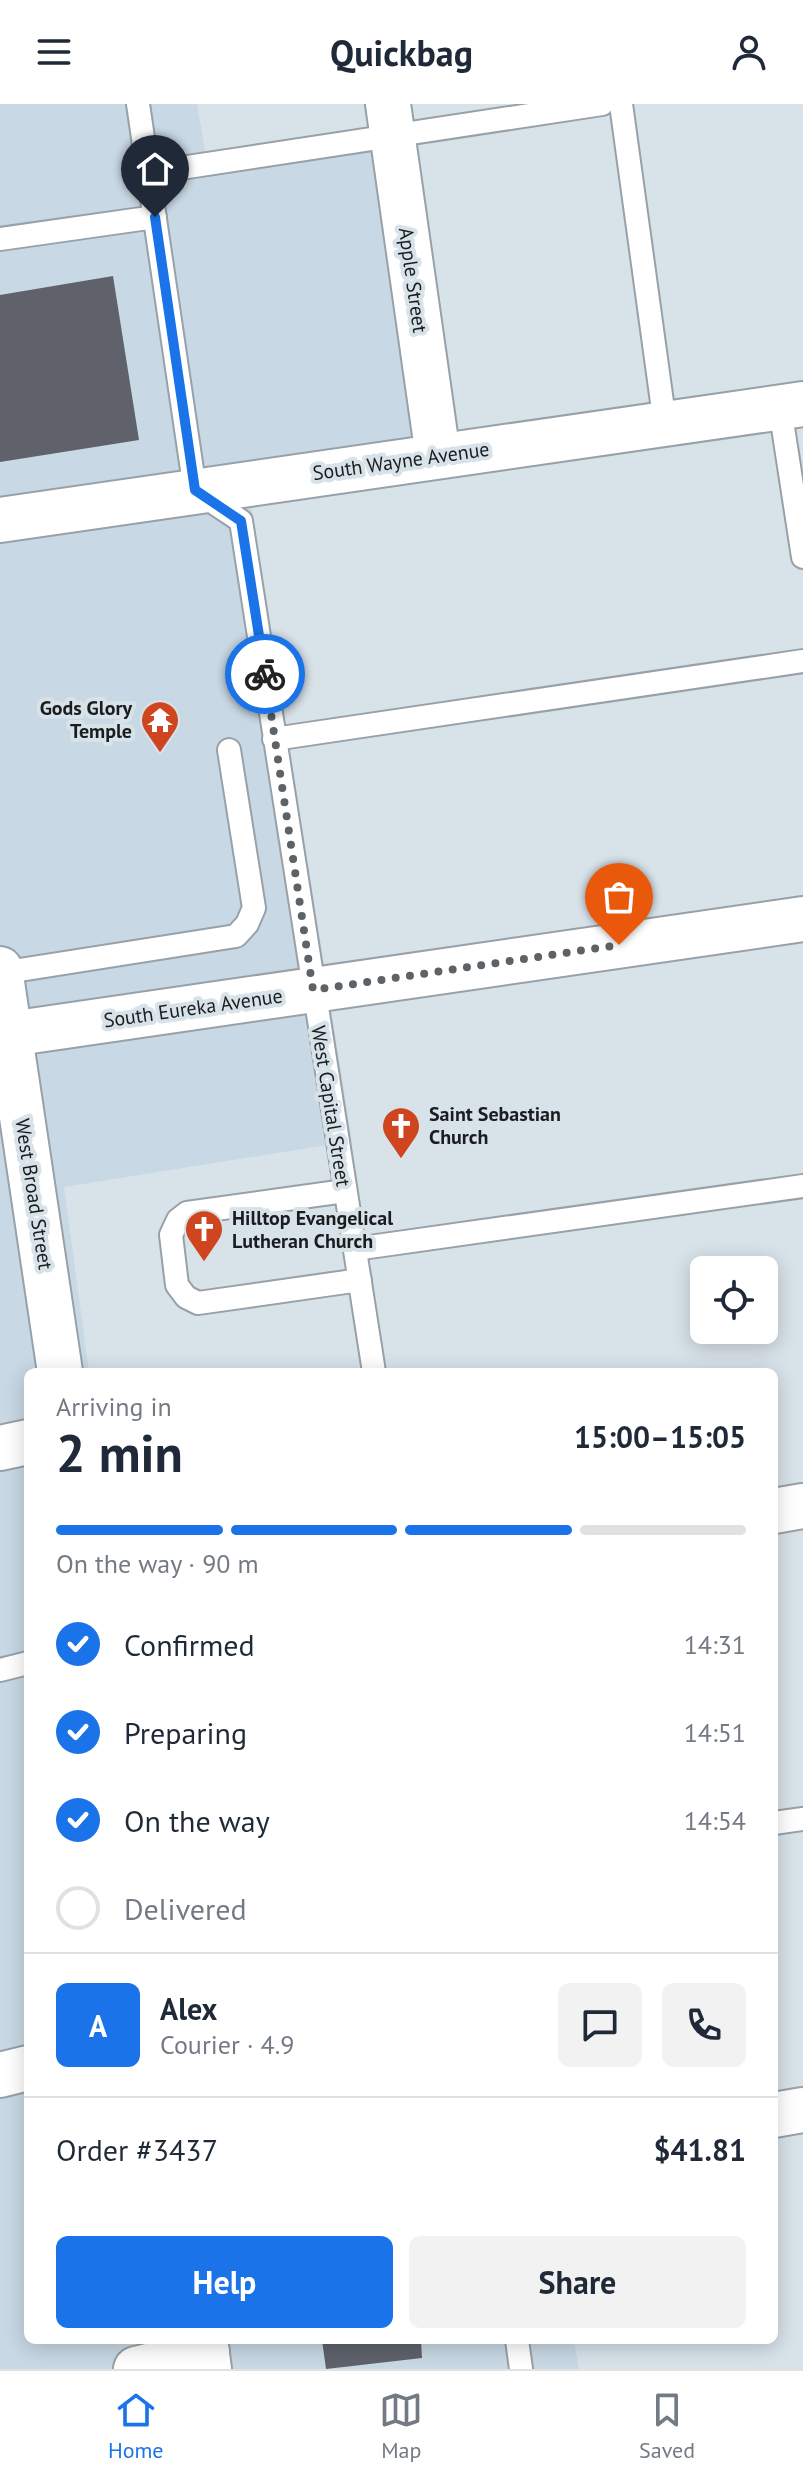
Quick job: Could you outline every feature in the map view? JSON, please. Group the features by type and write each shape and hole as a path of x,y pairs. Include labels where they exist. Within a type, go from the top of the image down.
{"street":[{"name":"Apple Street","path":"390,119 438,456"},
{"name":"South Wayne Avenue","path":"0,520 791,406"},
{"name":"South Eureka Avenue","path":"10,1034 803,919"},
{"name":"West Broad Street","path":"0,971 10,1034 13,1150 59,1368"},
{"path":"0,1448 24,1443"},
{"path":"778,1510 803,1506"},
{"path":"0,2075 24,2069"},
{"path":"778,2114 803,2110"},
{"path":"136,2369 207,2354"}],"lane":[{"path":"138,104 195,490"},
{"path":"148,173 390,119 602,104"},
{"path":"621,104 665,424"},
{"path":"0,239 155,217"},
{"path":"791,406 803,557"},
{"name":"West Capital Street","path":"195,490 241,521 373,1368"},
{"path":"274,739 803,661"},
{"path":"0,971 236,936 247,924 254,908 229,750"},
{"path":"355,1249 803,1186"},
{"path":"345,1191 187,1213 178,1220 171,1235 177,1285 186,1297 198,1303 360,1280"},
{"path":"0,1670 24,1664"},
{"path":"778,1822 803,1819"},
{"path":"518,2344 521,2369"}],"shaded area":[{"path":"0,104 197,104 208,168 385,139 429,451 246,474 352,1141 64,1187 88,1368 24,1368 24,2344 575,2344 579,2369 0,2369"}],"building":[{"path":"113,276 139,440 0,462 0,295"},
{"path":"323,2344 421,2344 422,2358 326,2369"}],"way so far":[{"path":"265,674 313,990 619,945"}],"place":[{"name":"Gods Glory Temple","path":"160,754"},
{"name":"Saint Sebastian Church","path":"401,1160"},
{"name":"Hilltop Evangelical Lutheran Church","path":"204,1263"}],"route":[{"path":"155,217 195,490 241,521 265,674"}]}
